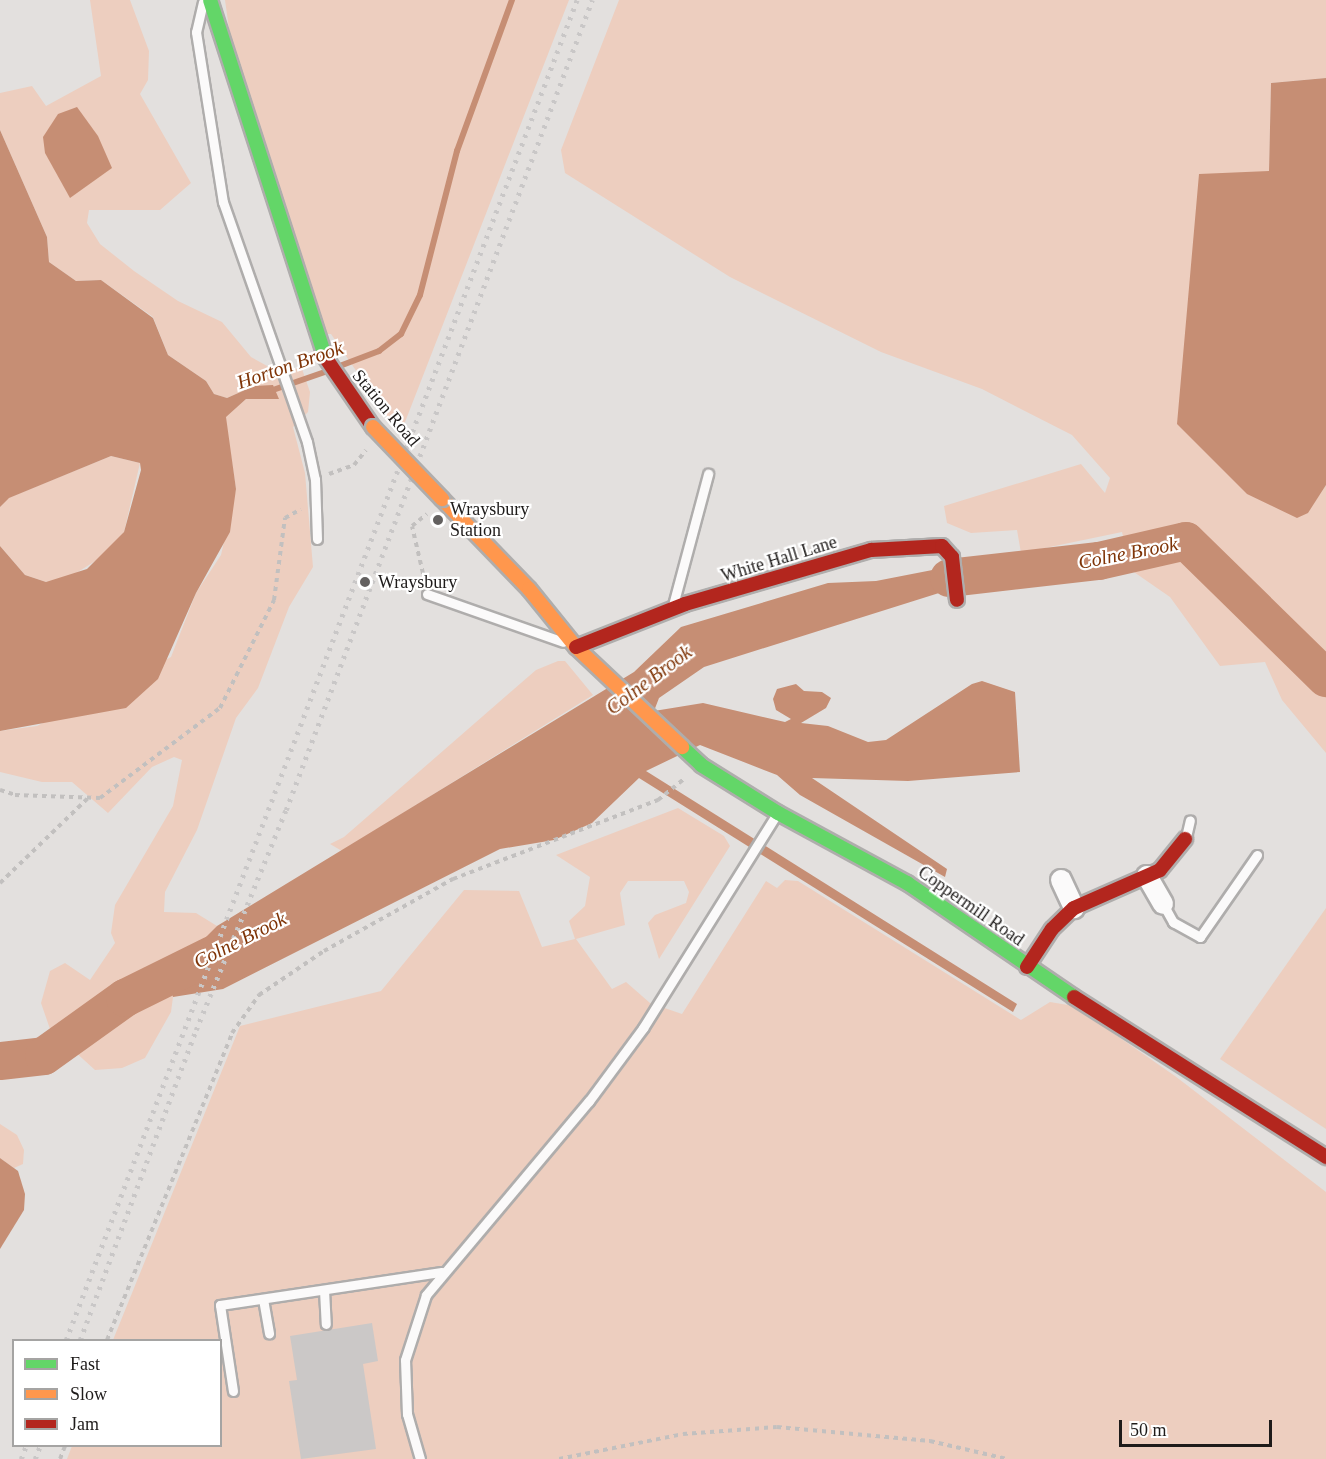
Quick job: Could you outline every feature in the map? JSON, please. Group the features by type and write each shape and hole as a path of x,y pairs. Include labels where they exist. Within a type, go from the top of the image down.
{"street":[{"name":"Station Road","path":"210,0 316,340 341,386 374,427 529,589 576,647 604,676"},
{"name":"White Hall Lane","path":"576,647 672,609 871,550 942,546 952,557 957,600"},
{"name":"Coppermill Road","path":"604,676 701,765 778,813 907,883 1027,968 1326,1157"},
{"path":"1027,968 1052,929 1074,908 1147,876 1171,861 1185,839"},
{"path":"1147,876 1162,904"},
{"path":"1060,880 1074,908"}],"lane":[{"path":"204,0 196,32 223,202 307,442 315,479 317,539"},
{"path":"672,609 708,474"},
{"path":"427,594 576,647"},
{"path":"420,1459 407,1414 405,1360 426,1295 442,1272 596,1092 677,978 778,813"},
{"path":"1185,839 1190,820"},
{"path":"1162,904 1173,922 1200,937 1257,855"},
{"path":"233,1391 220,1305 442,1272"},
{"path":"324,1290 326,1324"},
{"path":"263,1299 268,1333"}],"path":[{"path":"315,479 354,465"},
{"path":"0,789 15,795 100,798 220,708 274,600 285,518 316,500"},
{"path":"412,526 427,594"},
{"path":"109,1339 232,1033 259,995 324,951 453,879 658,800 701,765"},
{"path":"0,883 89,798"},
{"path":"559,1459 683,1434 777,1427 930,1441 1007,1459"}],"shaded area":[{"path":"90,0 130,0 149,51 148,80 140,94 191,183 160,210 89,210 87,223 100,244 134,271 178,301 222,322 251,357 269,367 302,369 310,392 308,412 293,427 305,473 313,567 289,607 258,688 236,718 197,830 165,892 164,912 196,913 217,926 196,948 165,967 173,997 171,1012 145,1058 122,1068 95,1070 50,1029 41,1003 50,971 65,963 90,980 115,943 111,933 115,905 173,806 182,760 174,757 152,767 108,813 72,782 42,782 0,772 0,731 37,726 171,657 196,593 221,555 236,489 225,417 246,399 278,398 254,386 227,398 214,394 206,381 168,355 153,317 101,280 76,281 49,262 47,237 0,130 0,93 32,86 46,106 101,76"},
{"path":"225,0 569,0 400,435 331,334 324,334 232,50"},
{"path":"619,0 1326,0 1326,78 1271,83 1269,171 1308,512 1326,485 1326,753 1282,700 1265,662 1220,666 1170,597 1131,570 1122,532 1021,553 1017,530 971,533 947,523 944,506 1081,464 1105,493 1110,478 1072,435 982,389 881,352 730,277 565,173 561,150"},
{"path":"111,456 140,463 124,532 108,553 65,580 46,582 25,575 0,546 0,507 8,498"},
{"path":"558,661 565,661 593,695 342,851 330,844 344,837 536,670"},
{"path":"678,808 724,836 730,846 659,959 648,923 655,915 686,903 689,892 684,881 628,881 620,893 625,925 576,939 612,989 626,982 650,1003 682,1014 766,881 777,888 785,880 798,881 1021,1020 1050,1002 1074,1006 1175,1076 1326,1192 1326,1459 67,1459 72,1447 222,1447 222,1339 113,1339 240,1026 381,991 464,890 519,891 542,947 575,939 569,921 585,906 590,877 556,855"},
{"path":"1326,908 1326,1129 1220,1059"},
{"path":"0,1124 17,1135 24,1150 23,1164 14,1168 0,1158"}],"water":[{"path":"1326,78 1326,485 1308,513 1297,518 1247,494 1177,424 1199,174 1269,171 1271,83"},
{"path":"77,107 98,136 112,168 70,198 45,153 43,137 58,114"},
{"path":"0,130 47,237 49,262 76,281 101,280 153,318 168,355 206,381 214,394 227,398 254,386 273,385 279,399 246,399 226,417 236,489 230,532 196,593 158,679 126,708 0,731 0,546 25,575 46,582 87,569 124,532 141,470 140,463 111,456 9,498 0,507"},
{"path":"994,558 1003,582 974,592 939,593 704,667 659,698 654,711 703,703 785,722 791,719 776,710 773,699 777,689 796,684 804,691 822,692 831,698 826,708 801,723 828,726 868,742 886,740 972,684 982,681 1015,692 1020,772 908,781 812,778 947,869 945,877 800,795 777,775 700,745 646,771 1017,1004 1013,1012 639,778 592,823 554,840 500,849 223,989 173,997 164,967 195,948 217,926 634,672 681,627 828,583 876,581"},
{"path":"0,1158 18,1171 25,1194 24,1210 0,1249"}],"building":[{"path":"372,1323 378,1361 363,1364 376,1449 301,1459 289,1381 297,1380 290,1336"}],"waterway":[{"name":"Horton Brook","path":"337,367 379,351 401,334 420,295 457,151 512,0"},
{"name":"Horton Brook","path":"270,391 325,372"},
{"name":"Colne Brook","path":"949,578 1099,561 1186,541 1326,678"},
{"name":"Colne Brook","path":"0,1061 44,1056 125,998 212,955"}],"railway":[{"path":"66,1339 577,0"},
{"path":"80,1339 196,1030 286,810 592,0"},
{"path":"21,1459 26,1447"},
{"path":"35,1459 40,1447"}],"traffic: fast":[{"path":"210,0 325,357"},
{"path":"682,747 701,765 778,813 907,883 1074,997"}],"traffic: slow":[{"path":"373,427 442,499"},
{"path":"442,499 529,589 576,647 682,747"}],"traffic: jam":[{"path":"325,357 373,427"},
{"path":"576,647 685,604 871,550 942,546 952,557 957,600"},
{"path":"1027,967 1052,929 1074,908 1160,870 1185,839"},
{"path":"1074,997 1326,1157"}],"place":[{"name":"Wraysbury Station","path":"438,520"},
{"name":"Wraysbury","path":"365,582"}]}
